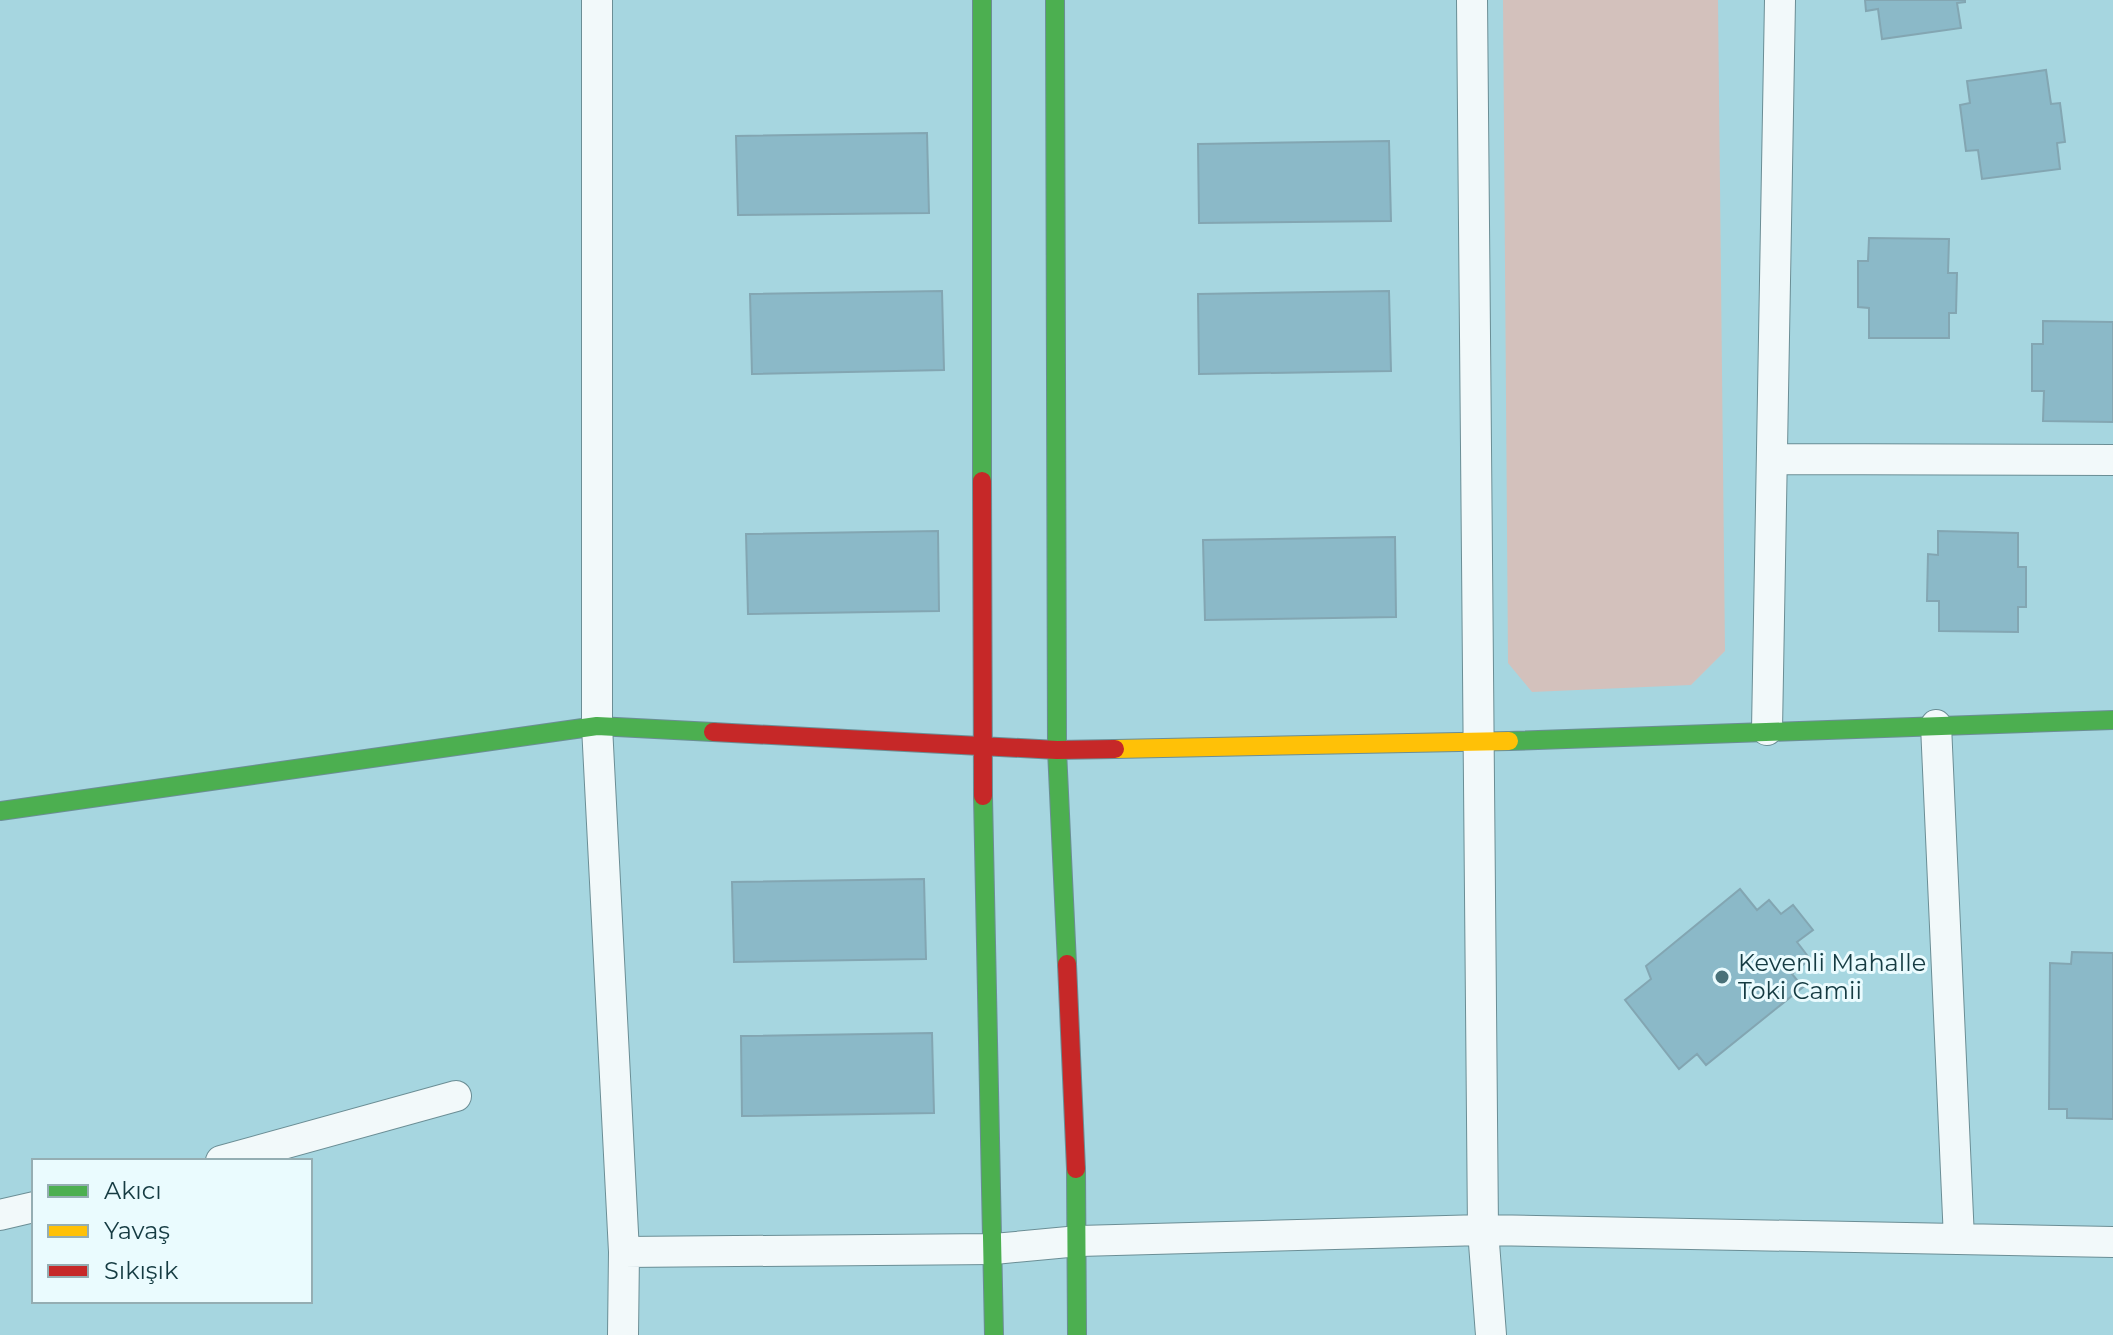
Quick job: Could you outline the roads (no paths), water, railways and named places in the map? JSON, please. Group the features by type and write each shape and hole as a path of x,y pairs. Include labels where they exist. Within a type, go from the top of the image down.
{"street":[{"path":"597,0 597,726 624,1252 623,1335"},
{"path":"982,0 982,743 994,1335"},
{"path":"1055,0 1057,750 1079,1241 1077,1335"},
{"path":"1472,0 1476,742 1483,1230 1491,1335"},
{"path":"1767,730 1780,0"},
{"path":"1772,459 2113,460"},
{"path":"0,811 597,726 982,743 1057,750 1476,742 2113,720"},
{"path":"1936,725 1959,1239"},
{"path":"228,1159 456,1096"},
{"path":"0,1215 32,1207"},
{"path":"624,1252 994,1249 1079,1241 1483,1230 2113,1242"}],"place":[{"name":"Kevenli Mahalle Toki Camii","path":"1722,977"}]}
